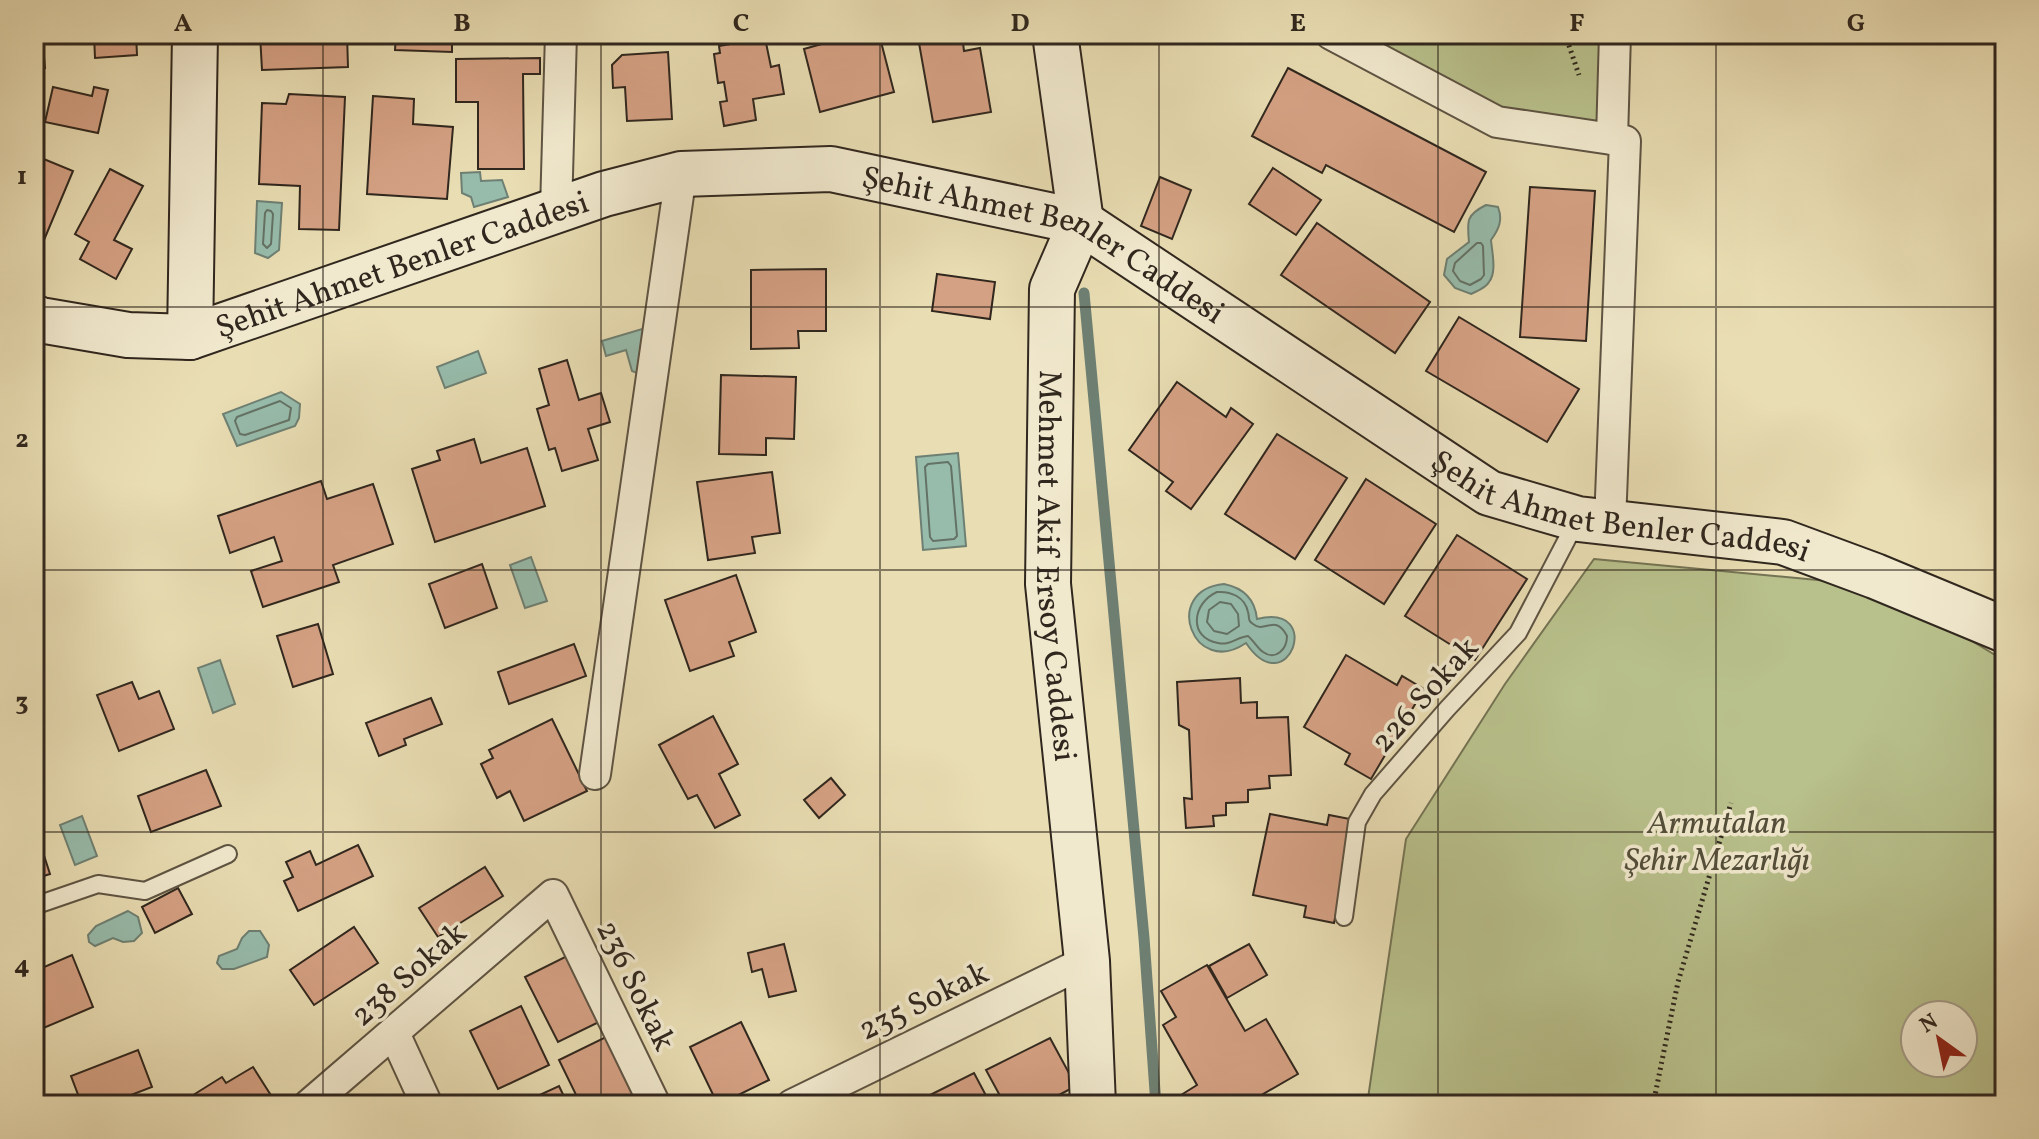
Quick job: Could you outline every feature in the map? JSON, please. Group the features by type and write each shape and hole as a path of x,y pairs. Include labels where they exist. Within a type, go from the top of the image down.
{"street":[{"path":"190,337 195,34"},
{"path":"556,210 561,34"},
{"path":"1055,34 1081,222"},
{"path":"1331,34 1497,122 1625,141 1594,521"},
{"path":"1612,139 1615,34"},
{"name":"Şehit Ahmet Benler Caddesi","path":"34,317 128,335 190,337 604,194 681,174 831,169 1081,222 1489,493 1594,521 1783,542 2005,630"},
{"path":"595,774 681,174"},
{"name":"Mehmet Akif Ersoy Caddesi","path":"1081,222 1052,289 1048,584 1087,961 1093,1105"},
{"name":"238 Sokak","path":"309,1105 553,895"},
{"name":"236 Sokak","path":"553,895 655,1105"},
{"name":"235 Sokak","path":"792,1105 1087,961"},
{"path":"394,1033 427,1105"}],"lane":[{"name":"226 Sokak","path":"1344,917 1357,822 1373,794 1518,633 1594,521"},
{"path":"34,906 98,884 145,891 228,854"}],"path":[{"path":"1653,1105 1678,982 1731,803"}],"green space":[{"path":"1357,34 1603,34 1604,128 1501,109"},
{"name":"Armutalan Şehir Mezarlığı","path":"1594,559 1881,586 2005,661 2005,1105 1367,1105 1406,839 1505,684"}],"water":[{"path":"480,172 481,181 502,180 508,197 474,207 471,197 462,193 461,173"},
{"path":"257,201 282,203 279,250 268,258 255,253"},
{"path":"1486,205 1498,207 1500,216 1491,240 1493,273 1486,286 1471,294 1455,288 1444,275 1447,259 1469,242 1471,216"},
{"path":"642,329 653,335 650,378 632,371 626,350 606,356 602,341"},
{"path":"478,351 486,373 445,388 437,367"},
{"path":"281,392 300,404 295,426 237,446 223,414"},
{"path":"958,453 966,546 923,550 916,457"},
{"path":"531,557 547,601 525,608 510,565"},
{"path":"1224,584 1237,588 1247,596 1254,606 1257,619 1278,618 1290,624 1294,635 1293,648 1286,658 1275,663 1261,659 1246,643 1227,651 1211,650 1199,642 1189,615 1193,601 1205,590"},
{"path":"220,660 235,704 213,713 198,668"},
{"path":"82,816 97,856 75,865 60,825"},
{"path":"128,911 138,917 142,933 134,941 123,942 113,938 95,946 89,942 88,935 96,926"},
{"path":"249,931 260,931 269,945 267,957 234,969 222,969 217,963 219,956 237,949"}],"building":[{"path":"34,34 42,34 45,68 34,69"},
{"path":"94,34 136,34 137,55 95,58"},
{"path":"260,34 347,34 348,67 262,70"},
{"path":"396,34 452,34 452,52 395,50"},
{"path":"476,34 548,34 548,43 476,39"},
{"path":"857,34 879,34 894,92 820,112 804,49"},
{"path":"962,35 964,51 980,48 991,112 933,122 919,43"},
{"path":"765,38 771,67 779,65 784,94 753,99 756,120 724,126 720,102 727,101 724,82 718,83 714,54 720,53 719,46"},
{"path":"668,52 672,119 627,121 625,87 613,88 612,65 622,55"},
{"path":"540,58 540,74 523,74 524,169 478,169 478,102 456,102 456,59"},
{"path":"1288,68 1486,172 1454,232 1326,165 1322,173 1252,136"},
{"path":"53,87 92,96 94,87 108,90 98,133 45,122"},
{"path":"289,94 345,97 339,230 299,229 300,186 259,184 262,103 286,104"},
{"path":"373,96 414,99 413,124 453,127 447,199 367,194"},
{"path":"34,155 73,171 44,240 34,237"},
{"path":"1273,168 1321,200 1296,235 1249,204"},
{"path":"110,169 143,186 114,240 132,249 116,279 80,259 89,242 75,234"},
{"path":"1160,177 1191,190 1172,239 1141,226"},
{"path":"1530,187 1595,191 1586,341 1520,337"},
{"path":"1317,223 1430,302 1395,353 1281,275"},
{"path":"826,269 826,331 798,331 799,348 751,349 751,270"},
{"path":"937,274 995,282 990,319 932,311"},
{"path":"1459,317 1579,389 1547,442 1426,371"},
{"path":"567,360 579,400 601,393 610,422 588,429 598,460 562,471 555,448 549,450 537,409 549,405 539,369"},
{"path":"721,375 796,377 794,439 766,438 766,455 719,454"},
{"path":"1177,382 1226,417 1231,408 1253,424 1191,509 1166,491 1173,482 1129,450"},
{"path":"1277,434 1347,478 1295,559 1225,514"},
{"path":"474,439 481,463 527,448 545,506 435,542 412,469 440,460 437,451"},
{"path":"772,472 780,533 752,537 755,553 708,560 697,482"},
{"path":"1366,479 1436,524 1384,604 1315,560"},
{"path":"321,481 327,499 373,484 393,544 333,565 339,582 263,607 251,571 282,561 274,537 230,553 218,516"},
{"path":"1457,535 1527,579 1475,660 1405,616"},
{"path":"482,564 497,608 445,628 429,584"},
{"path":"736,575 756,632 729,642 734,656 690,671 665,600"},
{"path":"318,624 333,674 293,687 277,636"},
{"path":"574,644 586,676 509,704 498,672"},
{"path":"1346,655 1397,685 1402,676 1424,689 1371,779 1345,764 1350,754 1304,727"},
{"path":"1240,678 1241,703 1257,702 1257,718 1288,717 1291,775 1269,776 1270,788 1248,790 1248,802 1226,803 1226,815 1213,816 1214,826 1186,828 1184,798 1192,799 1189,730 1179,725 1177,682"},
{"path":"132,682 139,699 159,691 174,729 119,751 97,695"},
{"path":"431,698 442,724 404,739 406,745 379,756 366,723"},
{"path":"713,716 738,764 719,774 740,815 715,828 697,795 688,799 659,745"},
{"path":"552,719 587,791 524,821 510,791 497,798 481,764 493,758 489,750"},
{"path":"206,770 221,806 151,832 138,796"},
{"path":"831,778 845,795 819,818 804,800"},
{"path":"1270,814 1327,825 1329,815 1355,820 1334,923 1304,917 1306,906 1253,895"},
{"path":"39,840 50,874 34,879 34,841"},
{"path":"358,845 373,876 298,911 284,881 293,877 286,862 310,851 316,865"},
{"path":"485,867 503,896 438,937 419,908"},
{"path":"178,888 192,914 155,933 142,907"},
{"path":"354,927 378,963 314,1005 290,970"},
{"path":"784,944 796,991 769,997 762,969 752,972 748,953"},
{"path":"1249,944 1267,975 1227,998 1209,966"},
{"path":"72,955 93,1007 34,1032 34,958 37,957 42,968"},
{"path":"569,955 601,1021 558,1042 525,977"},
{"path":"1207,965 1245,1031 1266,1019 1298,1074 1244,1105 1186,1105 1181,1095 1197,1085 1163,1025 1176,1017 1161,991"},
{"path":"521,1006 549,1065 498,1089 470,1031"},
{"path":"741,1022 769,1080 718,1105 690,1047"},
{"path":"610,1035 637,1093 613,1105 581,1105 559,1060"},
{"path":"1050,1038 1076,1086 1040,1105 1005,1105 986,1070"},
{"path":"138,1050 152,1087 105,1105 82,1105 71,1076"},
{"path":"253,1067 272,1097 260,1105 184,1105 182,1102 222,1077 226,1083"},
{"path":"974,1073 991,1105 910,1105"},
{"path":"559,1086 568,1105 518,1105"}],"waterway":[{"path":"1084,293 1144,938 1156,1105"}]}
